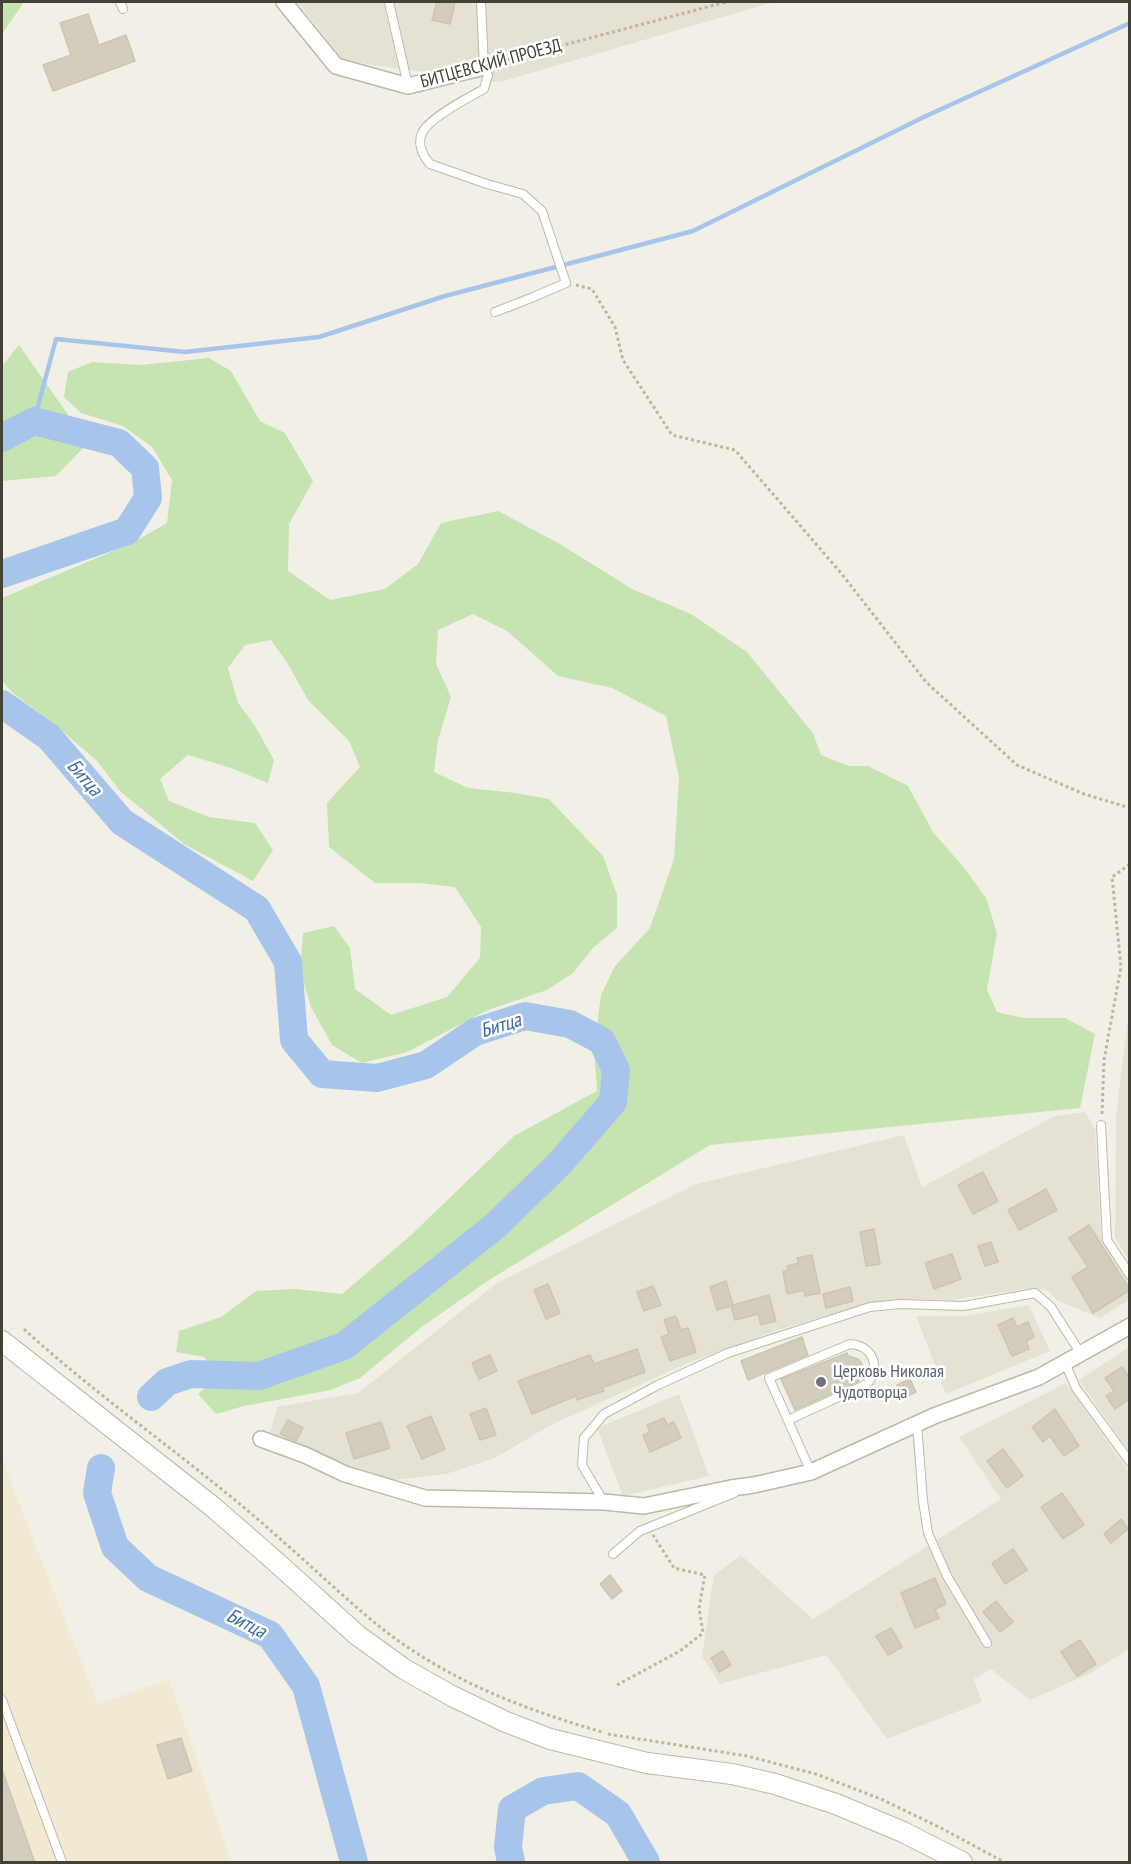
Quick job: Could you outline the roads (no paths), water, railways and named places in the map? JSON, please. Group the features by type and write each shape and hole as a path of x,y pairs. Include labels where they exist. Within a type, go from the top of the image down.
{"street":[{"name":"БИТЦЕВСКИЙ ПРОЕЗД","path":"284,2 336,66 408,87 484,67"},
{"path":"261,1439 305,1455 345,1474 425,1498 604,1502 644,1506 811,1472 916,1424 1039,1377 1130,1326"},
{"path":"2,1341 213,1508 357,1635 404,1669 452,1696 506,1722 550,1738 647,1763 732,1774 775,1784 836,1804 903,1832 962,1863"}],"lane":[{"path":"389,2 408,87"},
{"path":"481,2 484,67 488,75 484,88 430,123 422,134 421,147 424,157 430,164 523,194 542,211 566,283 495,312"},
{"path":"1101,1125 1107,1240 1130,1275"},
{"path":"604,1502 582,1466 584,1438 604,1414 658,1385 728,1353 870,1307 900,1304 964,1306 1035,1293 1051,1306 1081,1354"},
{"path":"788,1420 867,1384 875,1365 869,1352 857,1344 843,1346 769,1378 811,1472"},
{"path":"1065,1362 1076,1388 1130,1462"},
{"path":"916,1424 928,1533 947,1576 987,1643"},
{"path":"613,1554 640,1531 754,1485"},
{"path":"2,1700 62,1863"}],"waterway":[{"path":"34,421 56,339 185,352 319,337 445,296 693,231 926,116 1130,23"},
{"name":"Битца","path":"2,438 34,421 119,443 145,468 148,498 127,531 2,574"},
{"name":"Битца","path":"2,704 49,737 122,822 257,909 288,962 294,1040 322,1074 377,1078 426,1065 475,1032 525,1016 570,1024 602,1041 616,1070 613,1102 559,1164 495,1226 344,1346 259,1376 191,1374 167,1382 151,1397"},
{"name":"Битца","path":"101,1468 97,1493 115,1547 148,1578 270,1635 306,1686 354,1862"},
{"name":"Битца","path":"511,1862 508,1847 512,1809 543,1791 578,1786 618,1814 646,1862"}],"place":[{"name":"Церковь Николая Чудотворца","path":"821,1382"}]}
